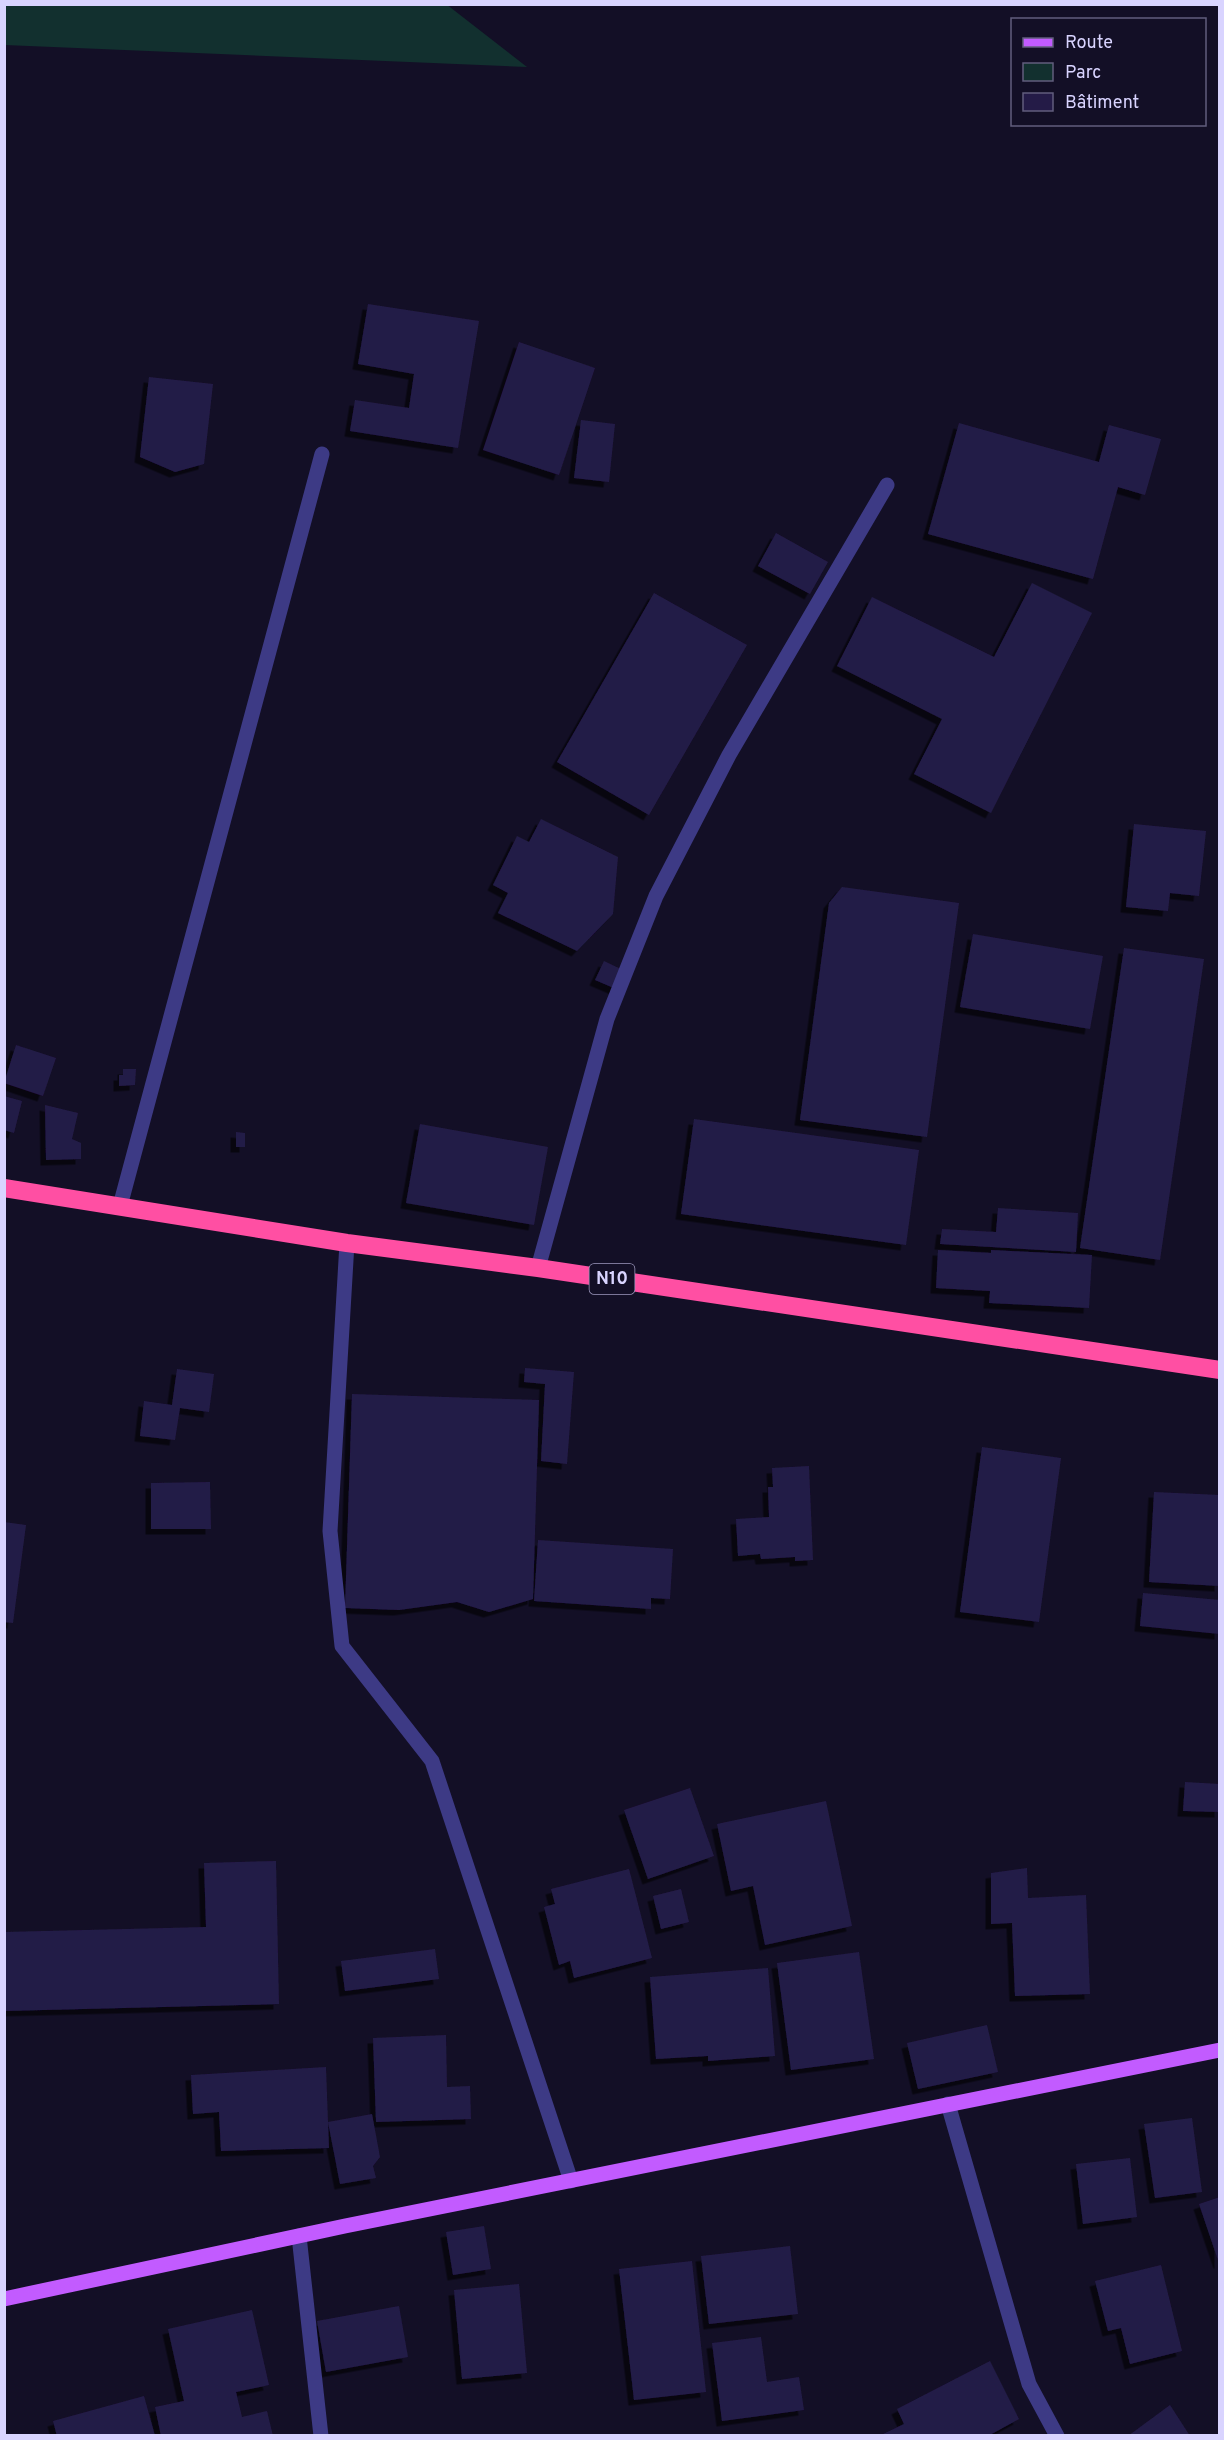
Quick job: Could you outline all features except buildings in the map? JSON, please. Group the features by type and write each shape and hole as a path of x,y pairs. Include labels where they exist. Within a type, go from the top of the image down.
{"highway":[{"name":"N10","path":"4,1188 347,1243 538,1268 1220,1370"}],"main road":[{"path":"4,2300 299,2236 1220,2050"}],"street":[{"path":"120,1206 322,454"},
{"path":"538,1268 607,1019 656,896 729,755 887,485"},
{"path":"347,1243 330,1531 342,1646 432,1761 571,2181"},
{"path":"948,2104 1029,2384 1057,2436"},
{"path":"299,2236 321,2436"}],"green space":[{"path":"446,4 527,67 5,45 5,5"}]}
